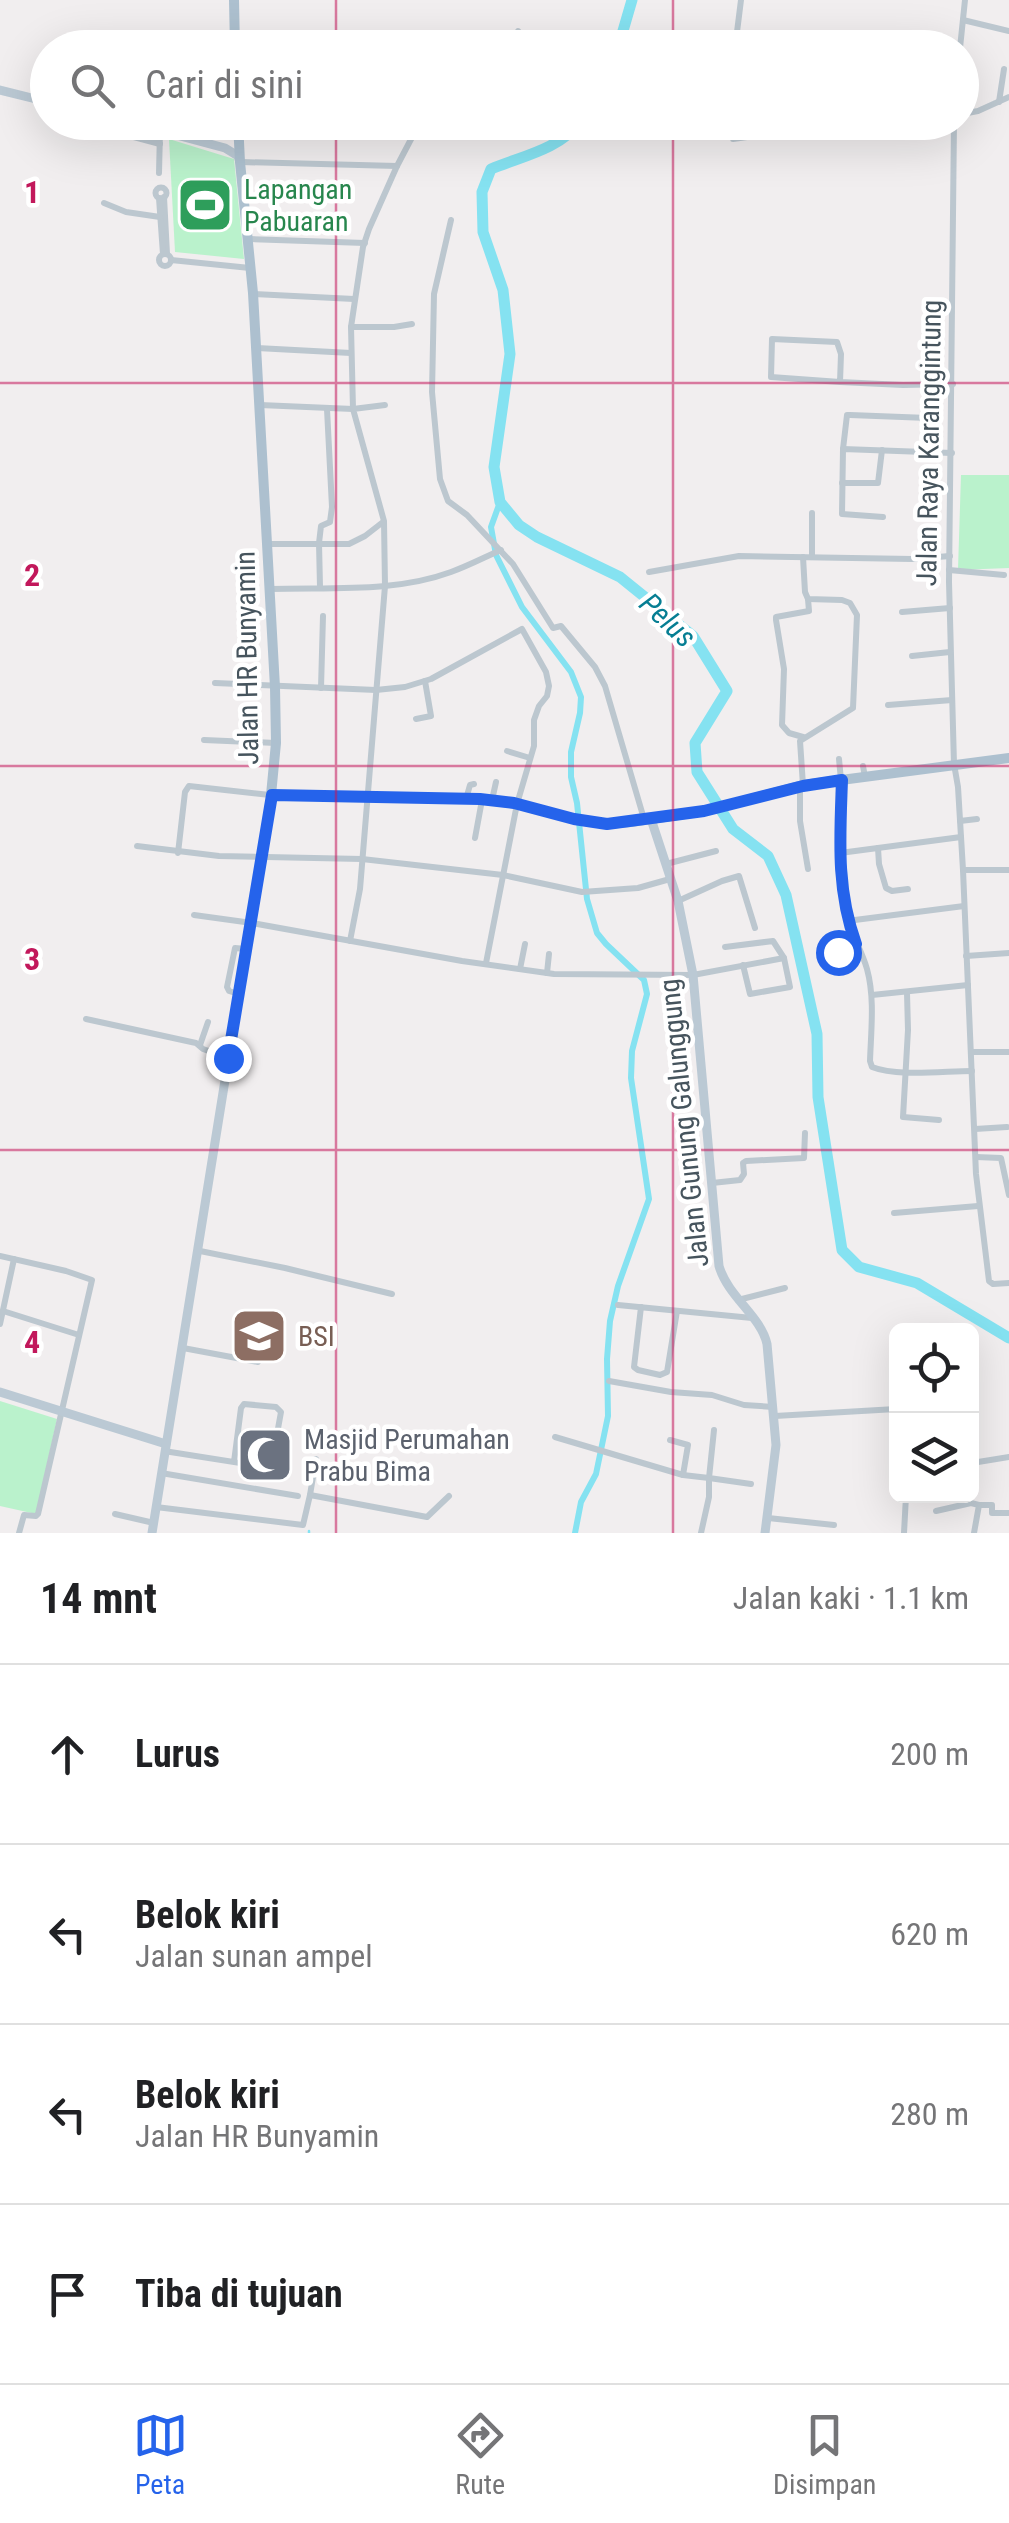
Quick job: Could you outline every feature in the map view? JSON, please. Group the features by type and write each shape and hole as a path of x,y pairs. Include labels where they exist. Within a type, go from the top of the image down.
{"main road":[{"path":"234,0 235,30"},
{"name":"Jalan HR Bunyamin","path":"239,140 253,294 276,687 272,795"},
{"path":"272,795 487,800 607,824 704,811 864,772 1009,758"}],"street":[{"path":"737,30 741,0"},
{"path":"962,30 965,0"},
{"path":"963,20 1009,31"},
{"path":"999,102 1004,68"},
{"path":"0,90 30,98"},
{"path":"979,111 1009,96"},
{"path":"145,140 160,144"},
{"path":"159,173 160,140"},
{"path":"195,140 234,153 240,162 397,166"},
{"path":"219,146 229,140"},
{"path":"350,941 360,889 384,586 384,522 352,408 354,299 365,243 411,140"},
{"name":"Jalan Raya Karanggintung","path":"954,140 950,652 954,764 964,870 978,1206 990,1283 1009,1283"},
{"path":"162,198 167,256 160,217 162,198"},
{"path":"104,203 126,212 160,217"},
{"path":"451,220 434,294 432,392 440,479 448,502 502,550 553,628 561,626 595,667 604,683 648,820"},
{"path":"248,239 365,243"},
{"path":"167,256 251,268"},
{"path":"253,294 354,299"},
{"path":"352,327 412,324"},
{"path":"840,382 841,354 836,342 772,339 771,377 840,382 903,385 953,384"},
{"path":"256,348 351,353"},
{"path":"260,405 326,409 385,405"},
{"path":"320,588 321,526 332,517 326,409"},
{"path":"883,517 844,516 842,511 847,415 928,418 930,452"},
{"path":"843,449 952,453"},
{"path":"842,483 877,484 882,450"},
{"path":"803,737 788,733 782,725 784,669 776,617 809,610 805,592 812,514"},
{"path":"267,544 349,544 384,522"},
{"path":"270,589 384,586 449,573 502,550"},
{"path":"649,572 724,558 950,556"},
{"path":"950,570 1004,575"},
{"path":"808,599 850,602 856,615 853,708 803,737 799,746 800,826 808,869"},
{"path":"902,612 950,608"},
{"path":"321,688 324,616"},
{"path":"215,683 376,690 406,687 426,681 522,628 550,686 534,720 534,746 517,804 486,963"},
{"path":"912,656 950,652"},
{"path":"416,720 432,716 426,681"},
{"path":"888,705 952,700"},
{"path":"204,740 276,743"},
{"path":"508,751 530,758"},
{"path":"839,760 843,897 867,968 872,996 872,1067 904,1072 972,1071"},
{"path":"475,838 496,782"},
{"path":"466,799 468,787 474,784"},
{"path":"178,852 189,786 272,795"},
{"name":"Jalan HR Bunyamin","path":"153,1528 272,795"},
{"path":"960,821 977,819"},
{"name":"Jalan Gunung Galunggung","path":"648,820 678,901 692,976 719,1266 737,1300 765,1336 776,1445 765,1533"},
{"path":"840,853 961,837"},
{"path":"137,846 261,858 362,859 503,875 582,892 638,888 670,879"},
{"path":"878,848 886,888 908,889"},
{"path":"665,864 716,851"},
{"path":"964,870 1008,870"},
{"path":"678,901 739,876 755,928"},
{"path":"848,921 964,906"},
{"path":"194,915 547,973 692,976 784,958"},
{"path":"725,947 773,941 784,958 788,989 750,994 743,965"},
{"path":"520,969 526,944"},
{"path":"838,952 856,944"},
{"path":"966,956 1009,952"},
{"path":"547,973 549,954"},
{"path":"872,996 968,986"},
{"path":"907,992 903,1116 939,1120"},
{"path":"86,1019 200,1045 228,1058"},
{"path":"200,1045 208,1022"},
{"path":"971,1052 1009,1052"},
{"path":"975,1129 1007,1128"},
{"path":"710,1183 740,1180 744,1174 742,1163 746,1161 804,1158 805,1134"},
{"path":"976,1157 1001,1158 1009,1195"},
{"path":"894,1213 978,1206"},
{"path":"200,1250 392,1294"},
{"path":"0,1256 92,1280 38,1514 24,1514 20,1533"},
{"path":"0,1324 3,1292 14,1259"},
{"path":"737,1300 786,1288"},
{"path":"618,1305 752,1318"},
{"path":"641,1307 634,1367 660,1376 667,1372 677,1311"},
{"path":"3,1311 79,1335"},
{"path":"183,1348 258,1362"},
{"path":"609,1381 712,1395 774,1411 889,1408"},
{"path":"0,1392 165,1448 234,1462 271,1466 280,1412 276,1406 244,1404 234,1462"},
{"path":"701,1533 709,1497 714,1430"},
{"path":"554,1437 684,1474 751,1484"},
{"path":"670,1440 688,1445 684,1474"},
{"path":"979,1462 1009,1457"},
{"path":"156,1507 305,1524 316,1460"},
{"path":"161,1474 298,1496"},
{"path":"310,1495 423,1517 449,1496"},
{"path":"904,1533 906,1503"},
{"path":"936,1510 972,1504 992,1505 992,1513 1009,1513"},
{"path":"974,1533 979,1505"},
{"path":"115,1514 153,1528"},
{"path":"768,1518 834,1524"}],"green space":[{"name":"Lapangan Pabuaran","path":"169,140 234,159 244,259 175,252"},
{"path":"961,475 1009,475 1009,568 958,570"},
{"path":"0,1401 57,1419 36,1514 0,1506"}],"waterway":[{"name":"Pelus","path":"623,30 632,0"},
{"name":"Pelus","path":"559,140 491,169 482,192 483,232 503,290 510,354 494,467 500,502 519,525 620,577 693,636 727,691 695,743 697,772 733,829 768,856 786,895 817,1034 818,1097 842,1250 859,1267 917,1283 1009,1338"},
{"path":"500,502 491,527 496,555 522,607 571,672 581,697 571,752 571,777 587,899 597,933 644,980 647,994 632,1051 631,1078 649,1199 618,1286 610,1321 608,1416 596,1474 581,1502 575,1533"}],"place":[{"name":"Lapangan Pabuaran","path":"205,205"},
{"name":"BSI","path":"259,1336"},
{"name":"Masjid Perumahan Prabu Bima","path":"265,1455"}],"route":[{"path":"228,1058 272,795 480,799 607,824 704,811 842,780 840,853 844,909 856,944 838,952"}]}
